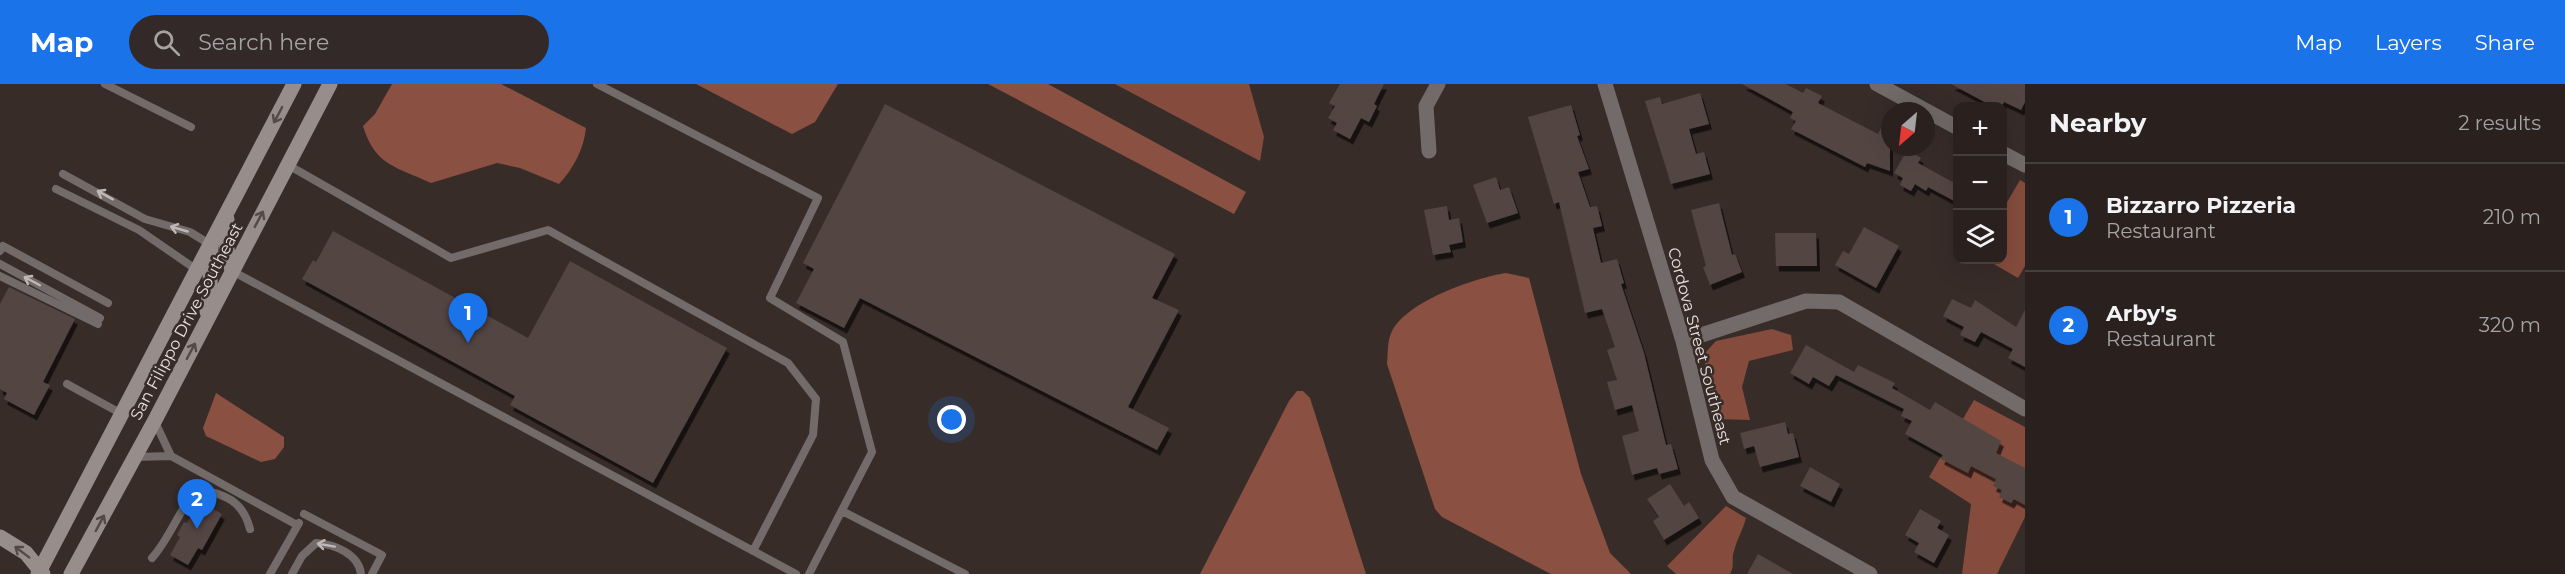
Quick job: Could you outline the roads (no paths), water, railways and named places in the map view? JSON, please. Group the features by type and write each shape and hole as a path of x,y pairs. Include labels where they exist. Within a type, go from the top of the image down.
{"street":[{"name":"San Filippo Drive Southeast","path":"40,573 294,84"},
{"name":"San Filippo Drive Southeast","path":"71,574 135,457 330,84"},
{"path":"1429,152 1426,106 1438,84"},
{"name":"Cordova Street Southeast","path":"1605,84 1683,341 1712,460 1733,496 1870,574"},
{"path":"1877,84 1953,125"},
{"path":"2007,156 2025,165"},
{"path":"227,213 226,245 232,271"},
{"path":"205,324 210,286 211,245"},
{"path":"1683,341 1806,302 1839,303 2025,409"},
{"path":"0,537 26,553 40,573"}],"lane":[{"path":"106,84 190,127"},
{"path":"597,84 818,198 770,298 843,342 872,452 809,574"},
{"path":"288,165 450,258 548,230 788,363 816,399 813,435 753,550"},
{"path":"63,174 145,219 190,232 211,245"},
{"path":"56,189 139,230 197,270"},
{"path":"1,247 108,303"},
{"path":"0,264 99,321 0,276"},
{"path":"232,271 796,574"},
{"path":"67,384 122,414"},
{"path":"154,420 171,456"},
{"path":"135,457 171,456 300,520 381,555 372,574"},
{"path":"152,558 162,548 186,502 198,489 212,492 239,504 246,514 250,529"},
{"path":"842,511 965,574"},
{"path":"270,574 300,520"},
{"path":"292,574 302,556 316,543 331,543 353,557 362,574"}],"place":[{"name":"Bizzarro Pizzeria","path":"468,343"},
{"name":"Arby's","path":"197,529"}]}
